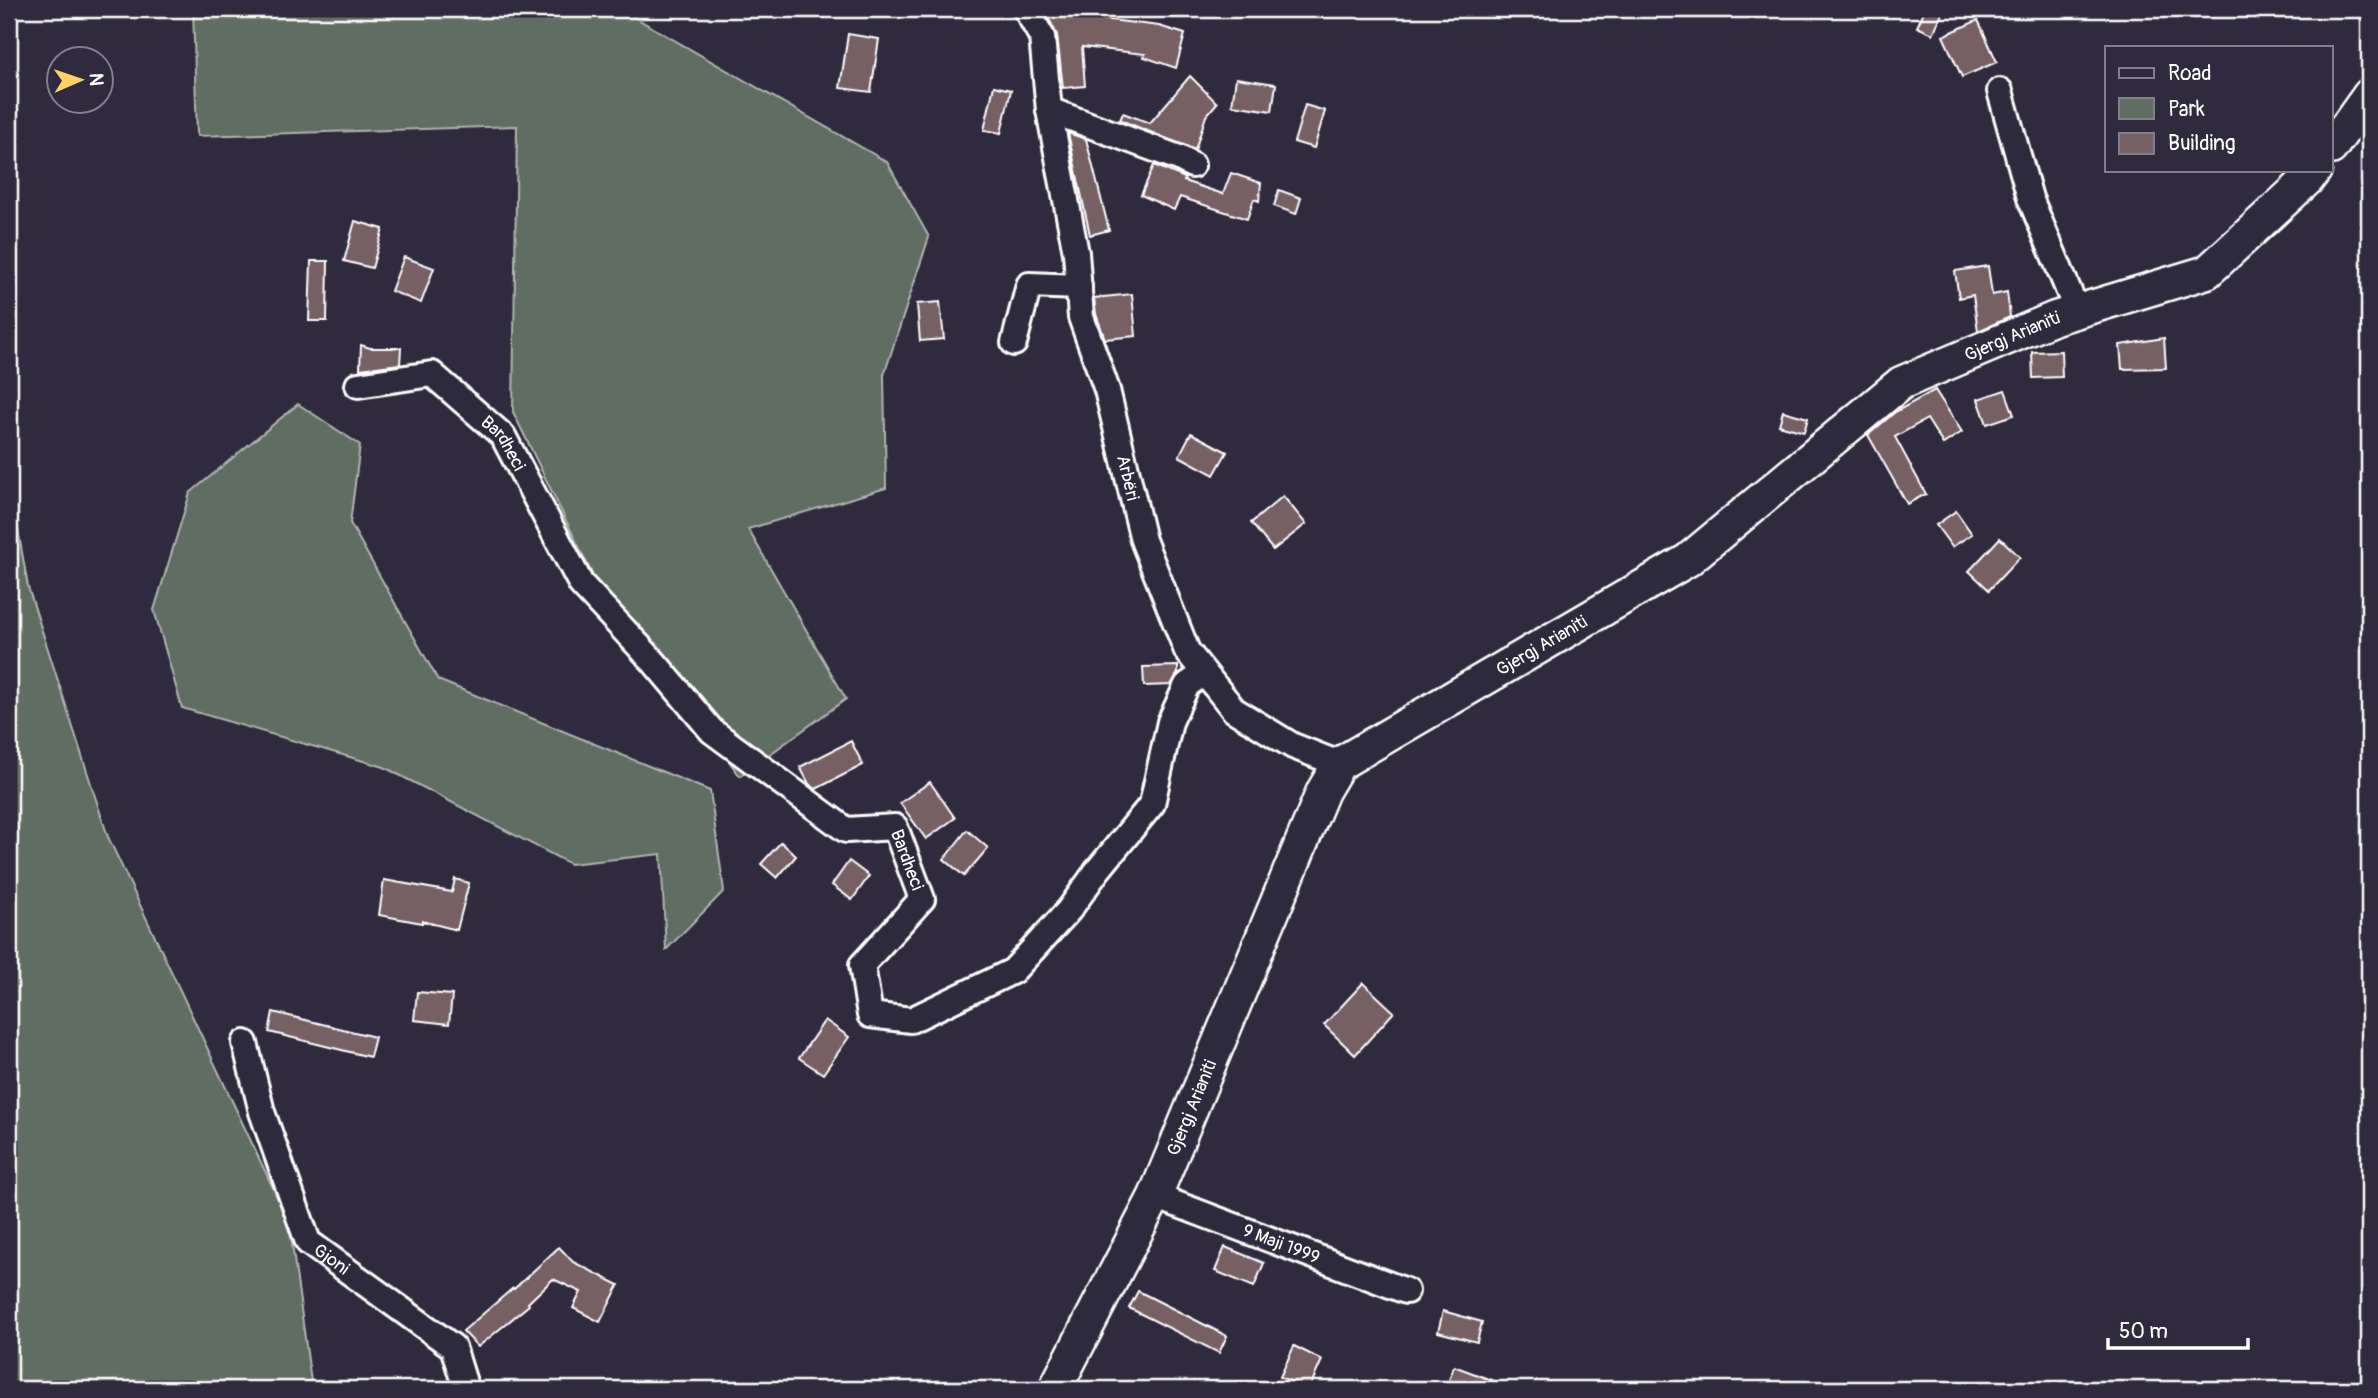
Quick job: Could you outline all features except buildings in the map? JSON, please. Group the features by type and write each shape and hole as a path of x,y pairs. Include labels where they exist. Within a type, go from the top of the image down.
{"main road":[{"path":"2332,147 2369,95"},
{"name":"Gjergj Arianiti","path":"1055,1389 1155,1196 1323,791 1339,764 1688,560 1900,383 2055,318 2207,272 2313,172"}],"street":[{"name":"Arbëri","path":"1026,9 1042,37 1049,110 1076,253 1081,317 1107,390 1143,540 1187,652 1234,710 1293,746 1339,764"},
{"path":"2000,91 2030,198 2077,311"},
{"path":"1049,110 1192,165"},
{"path":"1014,343 1029,285 1079,287"},
{"name":"Bardheci","path":"358,385 432,374 503,436 581,584 654,662 712,731 846,830 895,827 922,899 862,965 870,1016 911,1020 1013,971 1069,910 1152,804 1170,722 1187,685 1204,673"},
{"name":"Gjoni","path":"245,1043 262,1112 308,1242 453,1347 466,1389"},
{"name":"9 Maji 1999","path":"1155,1196 1406,1292"}],"green space":[{"path":"193,9 620,9 887,162 929,237 884,375 886,488 748,529 846,699 740,776 597,584 513,412 517,126 197,136"},
{"path":"298,404 360,445 350,523 438,680 710,791 724,891 666,950 661,854 570,864 384,767 182,708 154,610 190,493"},
{"path":"9,477 28,587 108,837 289,1222 312,1389 9,1389"}]}
